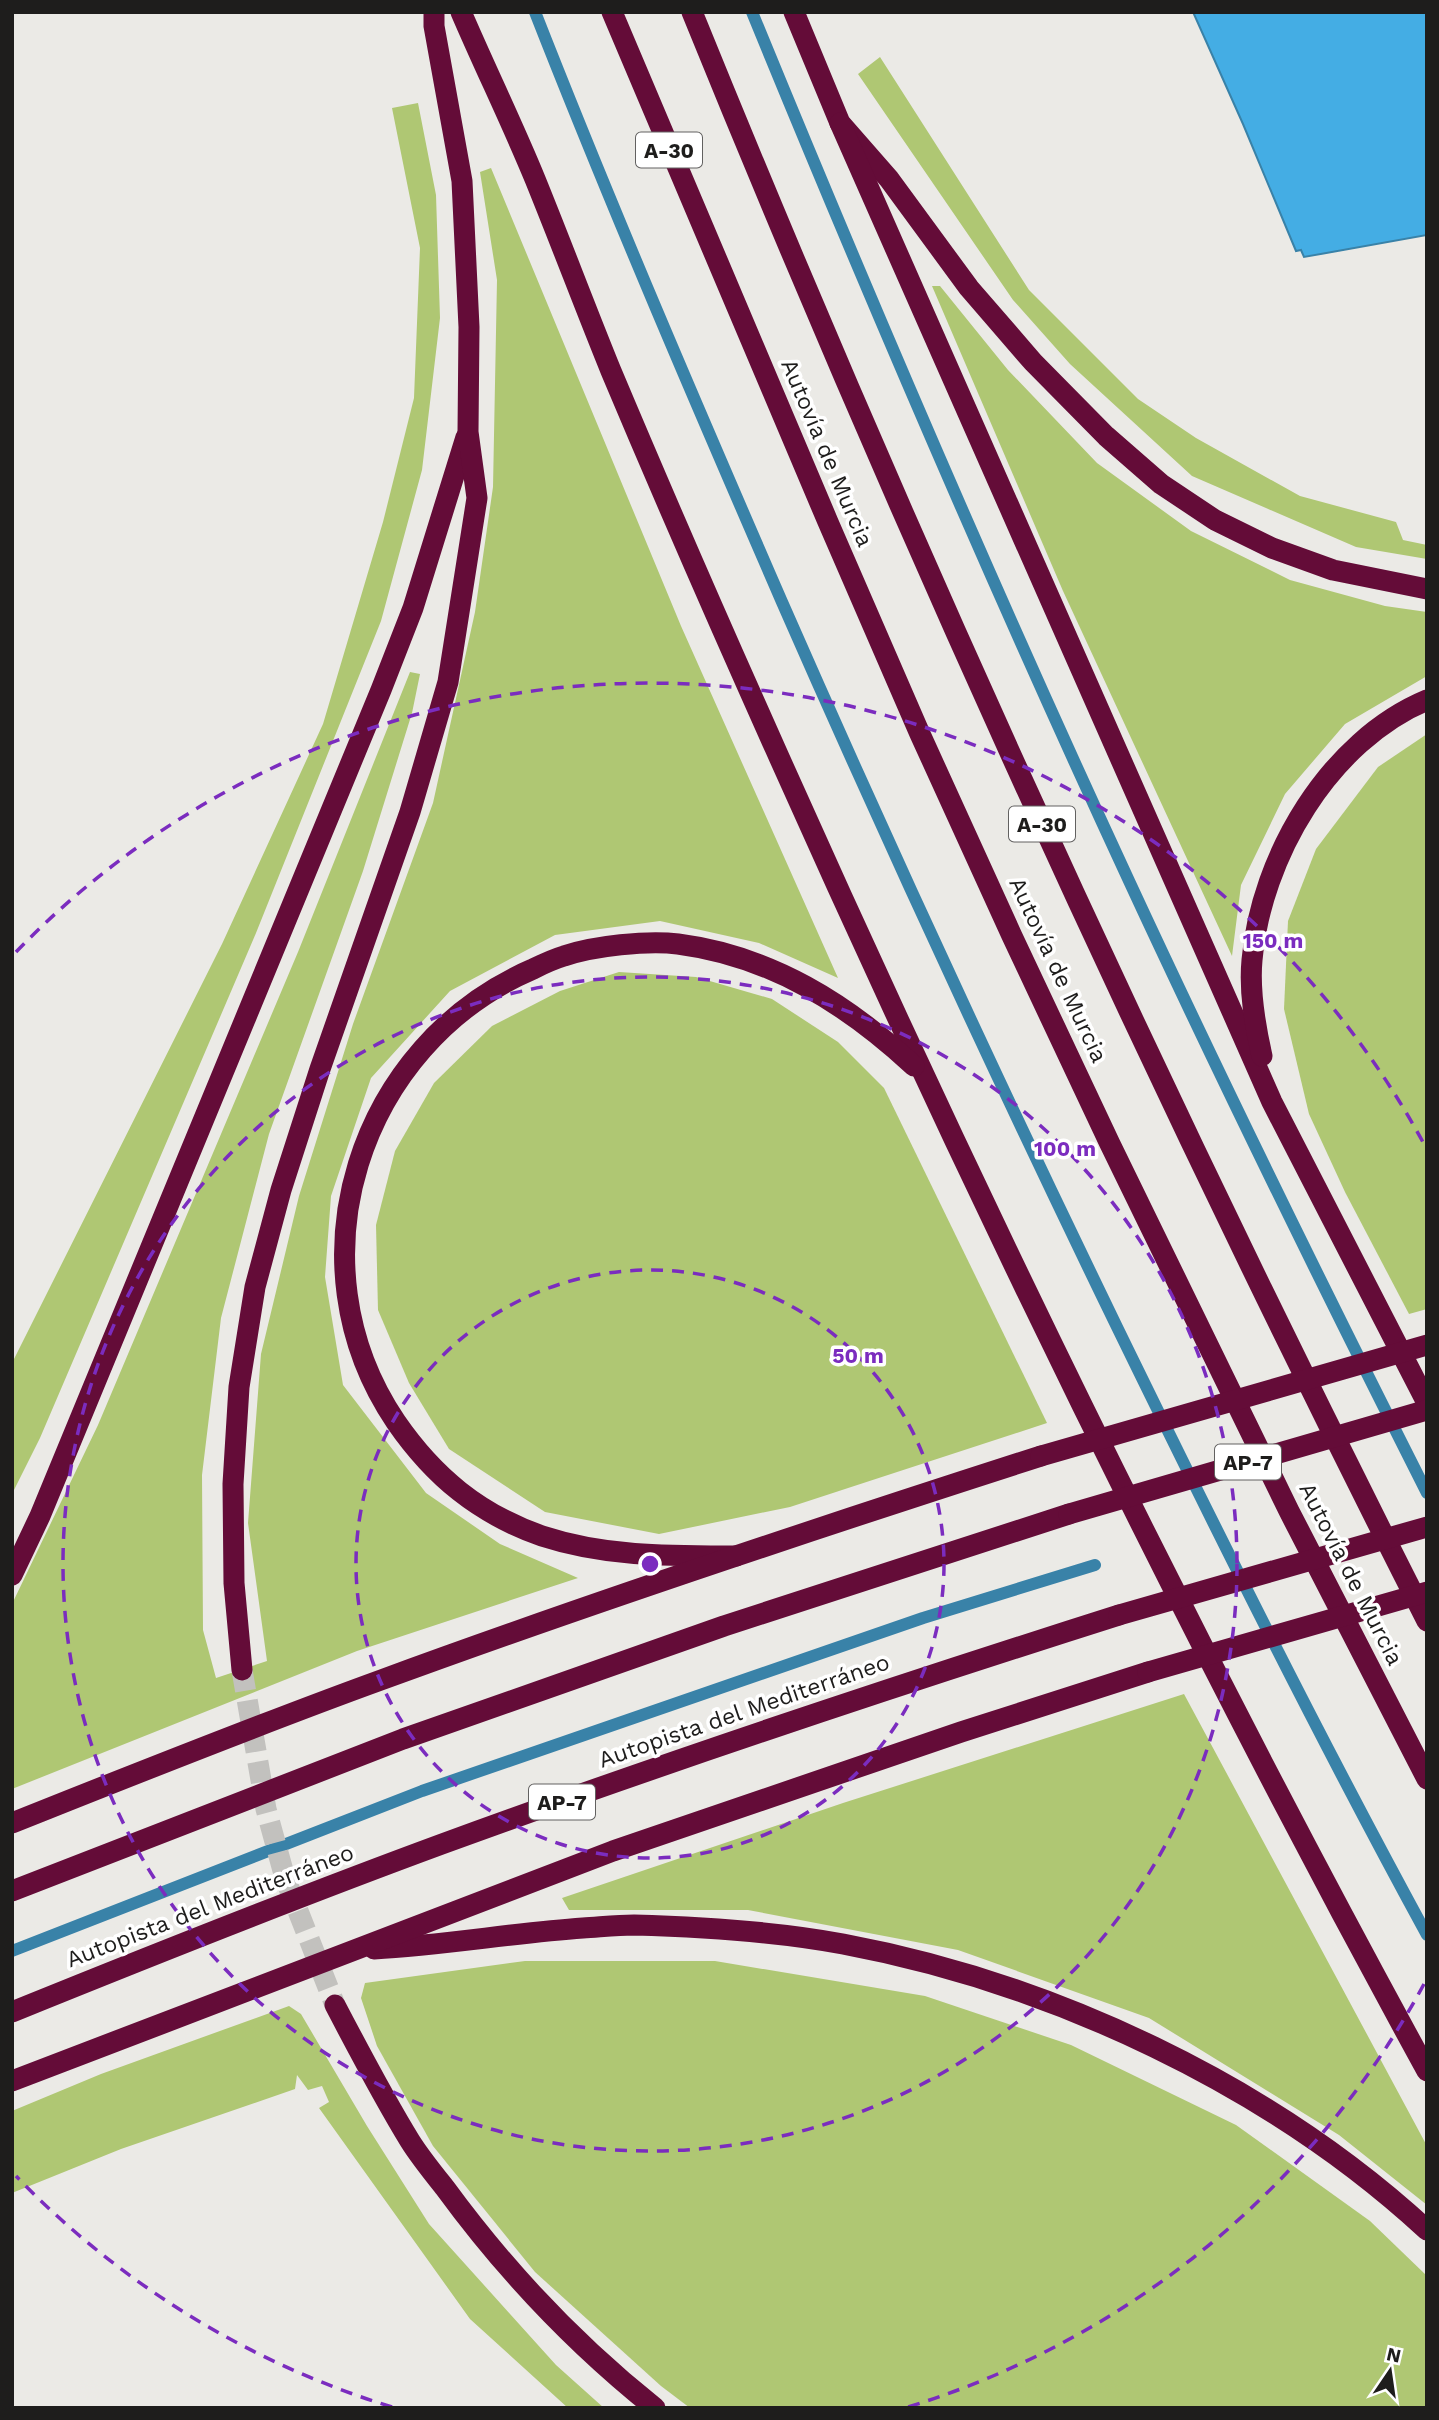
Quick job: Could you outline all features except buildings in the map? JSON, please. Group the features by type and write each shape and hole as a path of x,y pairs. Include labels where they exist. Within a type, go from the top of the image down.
{"highway":[{"path":"242,1670 234,1583 233,1484 239,1387 255,1287 281,1190 320,1069 410,812 448,682 477,498 468,432 469,327 462,181 434,26 434,12"},
{"path":"461,12 534,176 610,369 768,732 922,1073 1232,1705 1349,1930 1427,2071"},
{"name":"Autovía de Murcia","path":"612,12 855,584 1012,936 1283,1500 1427,1779"},
{"name":"Autovía de Murcia","path":"691,12 821,323 987,704 1073,893 1256,1276 1427,1621"},
{"path":"794,12 840,123 1272,1102 1427,1403"},
{"path":"840,123 889,179 969,288 1033,362 1106,436 1161,484 1215,520 1272,548 1333,570 1427,589"},
{"path":"12,1575 45,1503 381,690 413,608 468,432"},
{"path":"1272,1102 1254,1020 1252,961 1262,898 1278,856 1305,808 1334,770 1371,734 1412,706 1427,700"},
{"path":"736,1556 602,1552 542,1536 490,1513 443,1479 410,1443 380,1398 361,1353 348,1296 344,1247 352,1181 368,1134 390,1092 421,1048 464,1010 511,978 565,955 617,946 676,944 732,955 786,975 826,996 876,1031 922,1073"},
{"path":"12,1823 381,1680 736,1556 1041,1455 1427,1345"},
{"name":"AP-7","path":"12,1891 257,1794 724,1626 1069,1514 1427,1410"},
{"name":"Autopista del Mediterráneo","path":"12,2012 201,1936 454,1840 774,1728 1119,1615 1427,1527"},
{"path":"12,2081 613,1851 961,1732 1148,1672 1427,1592"},
{"path":"355,1951 526,1932 632,1925 739,1931 842,1944 942,1966 1045,1999 1142,2042 1237,2092 1323,2146 1427,2230"},
{"path":"335,2005 411,2143 468,2220 537,2300 615,2376 656,2408"}],"green space":[{"path":"880,57 1029,290 1138,399 1196,438 1300,496 1396,522 1403,540 1427,545 1427,559 1356,547 1192,476 1070,364 1013,300 858,74"},
{"path":"418,103 436,195 440,318 422,470 381,621 256,933 40,1438 12,1494 12,1363 222,944 323,724 383,522 414,398 420,248 392,108"},
{"path":"491,168 681,626 838,978 759,943 660,921 555,935 450,991 371,1078 331,1196 325,1277 343,1385 426,1493 500,1544 578,1578 357,1651 12,1789 12,1604 98,1425 298,952 410,672 420,674 412,713 363,871 269,1134 221,1318 202,1475 203,1630 216,1678 267,1661 248,1523 261,1354 299,1196 353,1024 433,803 475,612 493,487 497,280 480,172"},
{"path":"932,286 940,286 1008,370 1097,463 1191,531 1290,580 1385,606 1427,612 1427,676 1345,724 1285,794 1241,885 1232,956 1063,591"},
{"path":"1427,734 1427,1309 1409,1314 1345,1192 1309,1114 1284,1009 1288,921 1316,849 1378,767"},
{"path":"619,972 696,977 772,999 838,1042 884,1088 1047,1423 790,1507 659,1534 545,1512 449,1449 409,1383 378,1310 376,1225 395,1151 434,1083 492,1026 560,991"},
{"path":"1184,1694 1427,2146 1427,2205 1339,2135 1149,2018 958,1950 748,1910 569,1910 562,1898 843,1803"},
{"path":"525,1961 715,1961 925,1996 1071,2045 1236,2125 1370,2221 1427,2276 1427,2408 690,2408 661,2386 535,2272 433,2146 377,2046 361,1998 365,1983"},
{"path":"289,2006 301,2014 429,2224 556,2365 604,2408 568,2408 470,2319 319,2108 329,2102 322,2086 308,2090 297,2075 295,2089 121,2149 12,2193 12,2111 101,2074"}],"water":[{"path":"1193,12 1427,12 1427,235 1304,257 1301,250 1296,251"}],"waterway":[{"path":"535,12 719,455 822,693 946,966 1192,1480 1307,1709 1427,1935"},
{"path":"752,12 936,450 1080,775 1239,1113 1427,1493"},
{"path":"12,1951 422,1791 923,1618 1095,1565"}],"tunnel":[{"path":"242,1670 266,1809 285,1878 335,2005"}]}
